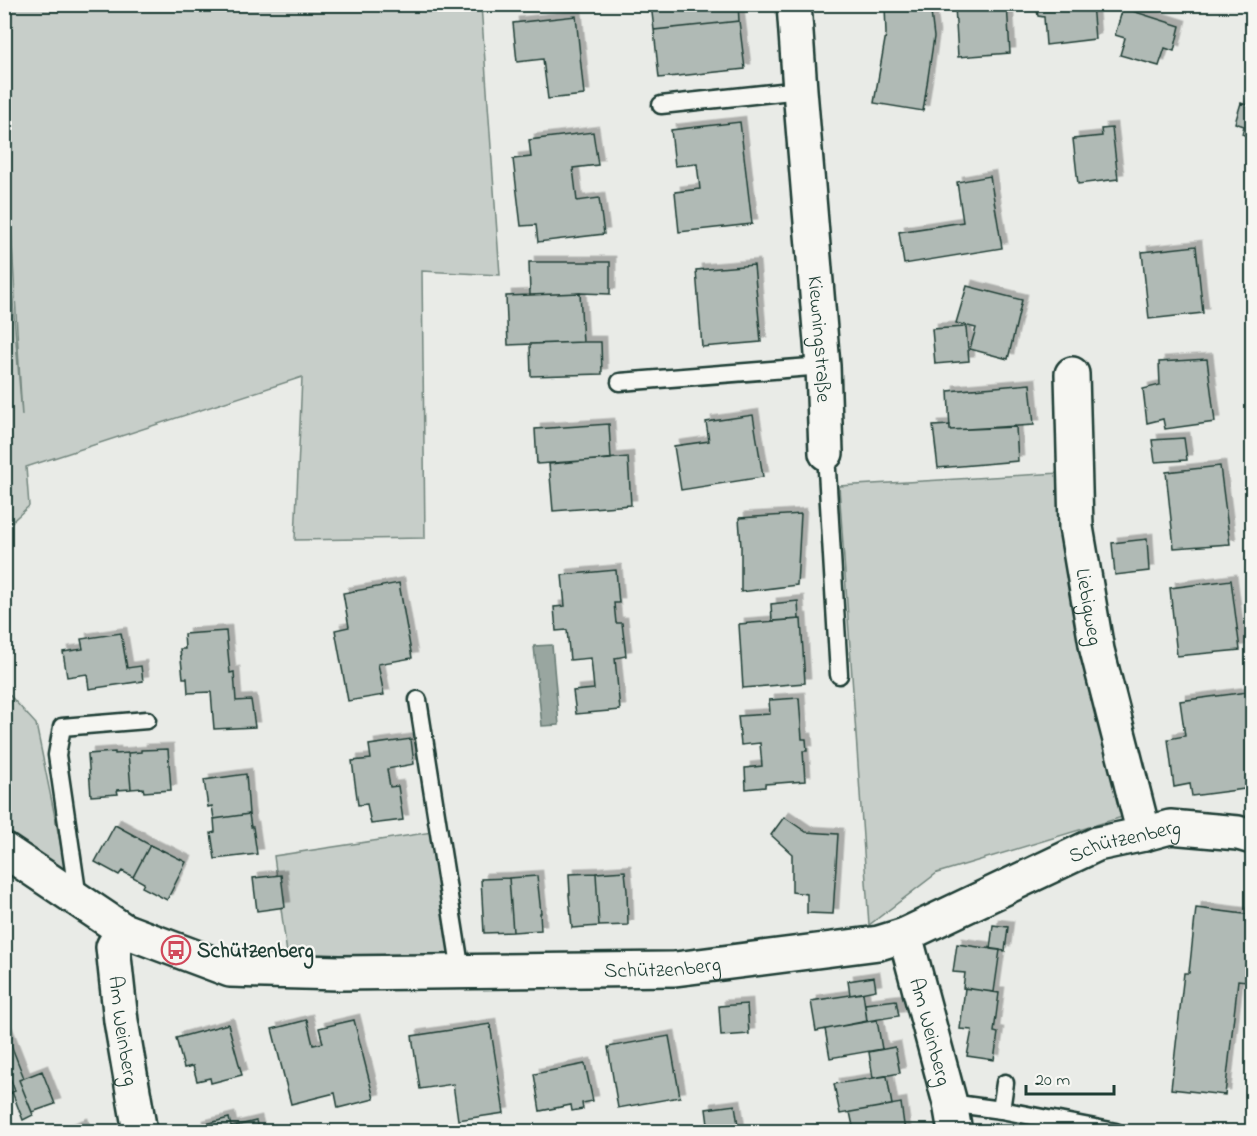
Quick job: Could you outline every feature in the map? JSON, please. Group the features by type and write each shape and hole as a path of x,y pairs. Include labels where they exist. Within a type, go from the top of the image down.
{"street":[{"name":"Kiewningstraße","path":"794,4 823,366 826,453"},
{"name":"Liebigweg","path":"1072,374 1076,527 1097,650 1144,834"},
{"name":"Schützenberg","path":"4,850 123,930 230,970 339,973 461,972 675,969 879,943 905,935 1097,844 1170,826 1238,833 1252,837"},
{"name":"Am Weinberg","path":"123,930 113,947 121,1021 140,1131"},
{"name":"Am Weinberg","path":"905,935 952,1117"}],"lane":[{"path":"661,105 800,90"},
{"path":"620,382 823,366"},
{"name":"Kiewningstraße","path":"826,453 839,675"},
{"path":"418,700 461,972"},
{"path":"78,899 57,755 62,727 147,720"},
{"path":"1001,1110 1005,1083"},
{"path":"952,1117 1001,1110 1036,1124 1116,1131"}],"shaded area":[{"path":"5,4 481,5 500,275 422,271 425,538 295,540 302,377 26,467 29,506 5,528 5,202 22,416 9,193 5,168"},
{"path":"1060,473 1129,815 937,873 869,925 839,486"},
{"path":"552,645 559,725 542,726 534,646"},
{"path":"4,689 36,724 67,876 5,834"},
{"path":"432,832 454,963 288,961 274,856"}],"building":[{"path":"651,4 738,4 739,21 654,30"},
{"path":"930,4 934,37 923,111 874,103 886,34 885,5"},
{"path":"1007,4 1010,53 958,57 955,6"},
{"path":"1036,4 1092,4 1095,39 1046,45 1044,17 1038,16"},
{"path":"1123,8 1180,26 1174,51 1165,48 1159,66 1120,55 1125,38 1115,35"},
{"path":"576,16 584,95 548,99 543,59 517,62 513,23"},
{"path":"739,21 745,69 659,78 654,30"},
{"path":"1252,98 1252,138 1242,134 1244,126 1235,123 1241,103 1249,106"},
{"path":"740,122 752,224 679,232 675,192 700,189 697,164 675,166 671,130"},
{"path":"1112,128 1118,179 1078,184 1073,139 1102,136 1101,129"},
{"path":"593,132 598,165 573,168 577,201 599,198 604,234 538,242 536,225 521,226 513,159 531,157 529,140"},
{"path":"990,176 1002,248 904,264 899,232 963,222 957,182"},
{"path":"1196,246 1203,313 1149,319 1142,252"},
{"path":"529,262 610,262 610,294 530,295"},
{"path":"754,265 761,342 702,347 696,270"},
{"path":"967,286 1022,300 1008,359 970,349 976,328 956,323"},
{"path":"580,293 583,342 508,345 506,296"},
{"path":"966,327 969,361 935,364 932,329"},
{"path":"601,342 602,374 531,376 530,344"},
{"path":"1207,359 1215,422 1165,429 1163,419 1147,423 1143,389 1160,385 1159,362"},
{"path":"1030,384 1034,425 950,430 948,391"},
{"path":"753,415 763,477 681,490 674,446 709,441 706,422"},
{"path":"609,424 611,459 537,464 535,429"},
{"path":"950,425 950,430 1016,427 1018,461 938,468 933,426"},
{"path":"1184,438 1187,460 1155,462 1152,440"},
{"path":"628,457 631,505 553,511 549,464"},
{"path":"1220,466 1230,544 1174,548 1166,472"},
{"path":"801,514 797,585 741,592 739,518"},
{"path":"1147,539 1149,571 1115,575 1112,543"},
{"path":"616,570 619,603 614,603 616,623 622,623 626,656 615,658 620,710 576,714 573,691 594,689 591,658 570,660 567,630 556,631 554,607 565,606 562,575"},
{"path":"1231,580 1240,650 1177,656 1170,588"},
{"path":"399,583 412,658 378,664 384,695 348,701 335,630 349,627 343,593"},
{"path":"798,601 799,619 772,621 771,604"},
{"path":"801,619 805,683 743,688 739,624"},
{"path":"226,631 230,673 234,672 236,701 251,700 255,727 214,729 211,692 188,693 187,678 183,678 180,649 185,649 184,634"},
{"path":"121,633 127,668 141,666 143,681 89,689 87,674 67,677 63,652 83,649 81,639"},
{"path":"1247,692 1252,735 1252,788 1192,796 1190,784 1174,787 1168,739 1185,736 1180,701"},
{"path":"799,698 802,739 806,739 807,751 803,751 805,781 765,784 765,787 746,789 745,768 762,766 760,743 741,745 738,716 770,714 769,700"},
{"path":"411,739 414,764 387,769 390,787 398,786 403,820 371,824 367,804 358,805 352,761 371,759 369,745"},
{"path":"168,749 171,790 144,792 143,788 131,789 128,753"},
{"path":"115,752 115,754 128,753 131,789 117,790 118,794 91,796 88,754"},
{"path":"246,774 249,814 214,819 212,806 208,807 204,780"},
{"path":"249,814 257,854 215,859 211,833 215,832 214,819"},
{"path":"784,817 806,832 838,834 833,914 807,913 807,894 792,892 792,854 771,835"},
{"path":"115,825 150,845 133,877 122,871 119,875 95,862"},
{"path":"150,845 186,862 167,900 142,887 144,883 133,877"},
{"path":"625,871 628,925 599,926 596,873"},
{"path":"596,873 599,926 572,928 569,874"},
{"path":"281,875 285,907 257,911 253,878"},
{"path":"537,876 541,930 513,932 509,878"},
{"path":"509,878 513,932 484,933 481,879"},
{"path":"1196,908 1252,915 1246,966 1249,967 1247,981 1238,980 1225,1095 1171,1089 1184,973 1189,973"},
{"path":"993,925 1008,927 1005,951 990,949"},
{"path":"957,944 1000,950 994,992 963,988 965,973 953,972"},
{"path":"874,977 876,990 850,995 848,981"},
{"path":"965,988 999,993 994,1032 998,1033 994,1060 967,1056 972,1030 960,1029"},
{"path":"863,993 867,1021 816,1031 811,1001"},
{"path":"896,1000 899,1016 867,1021 865,1004"},
{"path":"747,1004 749,1034 721,1036 719,1006"},
{"path":"307,1020 313,1045 323,1043 319,1028 354,1020 374,1099 338,1108 335,1093 291,1104 272,1029"},
{"path":"877,1020 882,1049 830,1058 825,1029"},
{"path":"228,1024 242,1075 211,1083 210,1078 197,1081 193,1066 184,1068 176,1038"},
{"path":"490,1024 504,1113 458,1120 453,1084 420,1089 412,1036"},
{"path":"6,1032 24,1078 19,1080 33,1115 23,1120 4,1062 4,1033"},
{"path":"669,1036 680,1097 618,1108 608,1047"},
{"path":"895,1047 900,1073 873,1078 869,1052"},
{"path":"4,1062 15,1091 4,1095"},
{"path":"585,1064 593,1101 582,1103 583,1109 572,1111 571,1105 540,1111 534,1074"},
{"path":"42,1071 55,1104 32,1112 19,1080"},
{"path":"887,1076 892,1105 840,1114 834,1084"},
{"path":"901,1103 905,1132 852,1132 850,1112"},
{"path":"735,1105 739,1132 709,1132 706,1109"},
{"path":"229,1118 231,1127 256,1121 259,1132 199,1132 198,1126"},
{"path":"82,1124 85,1132 63,1132 63,1131"}],"place":[{"name":"Schützenberg","path":"176,950"}]}
